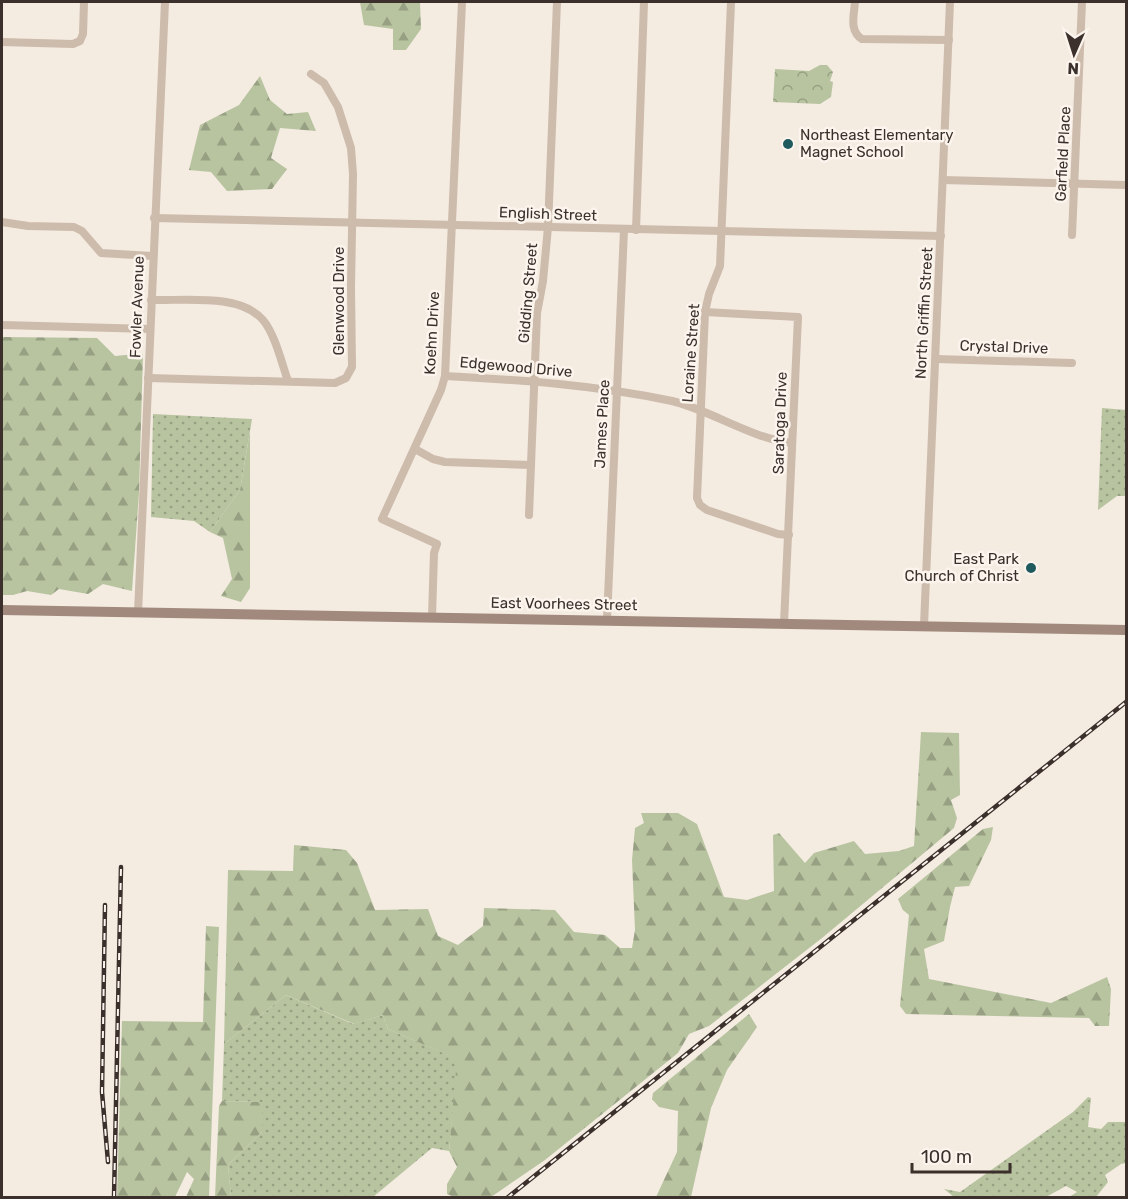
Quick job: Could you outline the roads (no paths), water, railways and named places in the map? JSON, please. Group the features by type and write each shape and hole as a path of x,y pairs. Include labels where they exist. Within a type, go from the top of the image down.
{"main road":[{"name":"East Voorhees Street","path":"2,610 1126,630"}],"street":[{"path":"2,42 73,44 80,41 83,34 84,2"},
{"name":"Fowler Avenue","path":"138,613 165,2"},
{"name":"Koehn Drive","path":"432,617 434,553 437,544 381,519 415,449 445,376 462,2"},
{"name":"Gidding Street","path":"529,515 537,313 543,282 548,227 557,2"},
{"path":"636,230 644,2"},
{"name":"Loraine Street","path":"731,2 720,266 705,312 697,498 700,505 707,510 767,531 789,535"},
{"path":"855,2 853,30 862,39 948,40"},
{"name":"North Griffin Street","path":"924,626 950,2"},
{"name":"Garfield Place","path":"1072,235 1082,2"},
{"name":"Glenwood Drive","path":"148,378 335,383 346,378 352,367 353,174 351,148 338,107 324,83 311,74"},
{"path":"943,180 1126,185"},
{"name":"English Street","path":"154,218 941,236"},
{"path":"2,222 28,226 74,227 82,231 101,253 152,256"},
{"name":"James Place","path":"607,620 624,230"},
{"path":"151,300 229,302 247,307 264,321 288,381"},
{"name":"Saratoga Drive","path":"705,312 798,317 784,623"},
{"path":"2,325 150,329"},
{"name":"Crystal Drive","path":"936,359 1072,363"},
{"name":"Edgewood Drive","path":"445,376 536,381 617,391 674,402 776,441 792,443"},
{"path":"415,449 433,459 445,462 531,465"}],"railway":[{"path":"507,1198 1126,702"},
{"path":"114,1198 121,867"},
{"path":"105,905 102,1092 108,1162"}],"place":[{"name":"Northeast Elementary Magnet School","path":"788,144"},
{"name":"East Park Church of Christ","path":"1031,568"}]}
